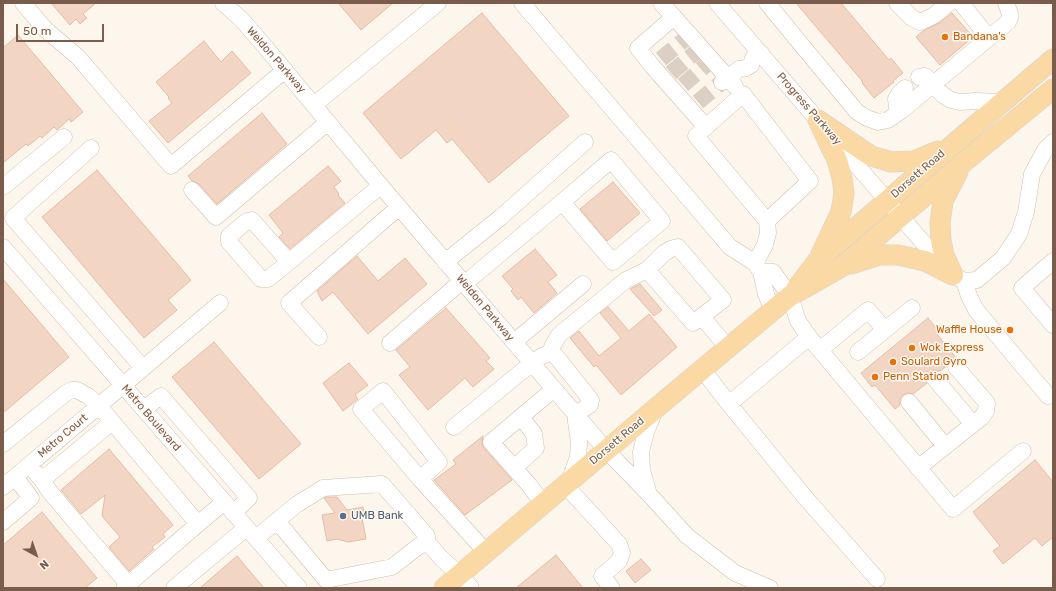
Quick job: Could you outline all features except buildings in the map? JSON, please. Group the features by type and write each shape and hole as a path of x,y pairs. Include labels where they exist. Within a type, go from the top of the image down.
{"main road":[{"name":"Dorsett Road","path":"790,296 818,260 948,147 1053,59"},
{"name":"Dorsett Road","path":"444,588 466,582 486,552 656,407 790,296 843,266 964,162 1053,89"},
{"path":"818,120 871,156 891,162 914,161 948,147"},
{"path":"818,120 836,160 842,178 844,194 841,212 818,260"},
{"path":"959,278 944,255 940,224 943,201 964,162"},
{"path":"843,266 879,255 898,256 925,261 959,278"}],"street":[{"path":"23,3 44,29 78,57 170,166 285,70"},
{"name":"Weldon Parkway","path":"223,3 242,20 285,70 380,186 606,450 688,536 735,573 770,588"},
{"path":"314,105 438,3"},
{"path":"522,3 730,248 758,268 773,272 790,296 798,321 809,337 954,509 1023,451"},
{"path":"661,3 674,17 687,37 709,62 730,76 810,181 766,221"},
{"name":"Progress Parkway","path":"717,3 757,56 818,120 933,254 959,278"},
{"path":"767,3 857,112 878,122 888,120 901,111 926,80 989,38 1008,22 1010,18 1009,8 1006,3"},
{"path":"897,3 912,18 920,22 933,16 949,3"},
{"path":"961,3 989,38"},
{"path":"674,17 638,48 657,62 694,106 706,127"},
{"path":"730,76 740,62 747,57 757,56"},
{"path":"926,80 951,100 960,102 1002,102"},
{"path":"901,111 897,107 896,99 898,94 905,88"},
{"path":"743,94 696,136 766,221 768,233 758,268 766,294 773,310"},
{"path":"192,190 216,217 328,122"},
{"path":"3,187 64,137"},
{"path":"446,262 501,217 586,142"},
{"path":"959,278 977,280 1003,258 1019,234 1026,212 1032,174 1044,150 1053,142"},
{"path":"91,148 14,218 143,368"},
{"path":"390,343 611,160 662,221 613,262 562,202"},
{"path":"289,262 380,186"},
{"path":"319,337 288,302 399,207"},
{"name":"Metro Boulevard","path":"3,247 299,588"},
{"path":"550,353 559,335 626,280 647,270 671,248 678,247 723,300 692,323 647,270"},
{"path":"25,273 46,256"},
{"path":"1052,264 1022,288 1053,325"},
{"path":"959,278 976,310 1048,396"},
{"path":"514,342 583,284"},
{"name":"Metro Court","path":"9,482 220,303"},
{"path":"858,352 912,308"},
{"path":"820,350 868,310 885,330"},
{"path":"702,317 728,348"},
{"path":"729,404 809,337"},
{"path":"454,427 532,363 542,356 550,353 555,355 592,400 590,405 575,414 579,443 578,457 567,484 619,544 622,553 619,561 602,576 604,585"},
{"path":"918,468 982,417 986,411 986,404 956,367"},
{"path":"702,369 809,501 877,579"},
{"path":"935,379 973,424"},
{"path":"543,504 491,442 554,389"},
{"path":"3,444 66,393 72,390 83,392 112,422 198,524"},
{"path":"420,479 439,462 383,391 361,409 420,479 486,552"},
{"path":"29,465 126,586 198,524 249,498 161,396 144,410"},
{"path":"909,402 945,446"},
{"path":"648,493 642,470 641,452 646,432 656,407"},
{"path":"514,468 536,448 534,434 521,417"},
{"path":"42,480 112,422"},
{"path":"3,522 31,498 9,482"},
{"path":"174,588 251,533 277,521 296,505 323,488 382,484 426,536 427,542 442,560 466,582"},
{"path":"277,521 326,580 392,567 419,546 427,542"}],"tunnel":[{"path":"661,59 685,39"},
{"path":"671,73 696,52"},
{"path":"683,85 707,64"},
{"path":"698,102 722,82"}],"place":[{"name":"Bandana's","path":"945,37"},
{"name":"Waffle House","path":"1010,330"},
{"name":"Wok Express","path":"912,348"},
{"name":"Soulard Gyro","path":"893,362"},
{"name":"Penn Station","path":"875,377"},
{"name":"UMB Bank","path":"343,516"}]}
